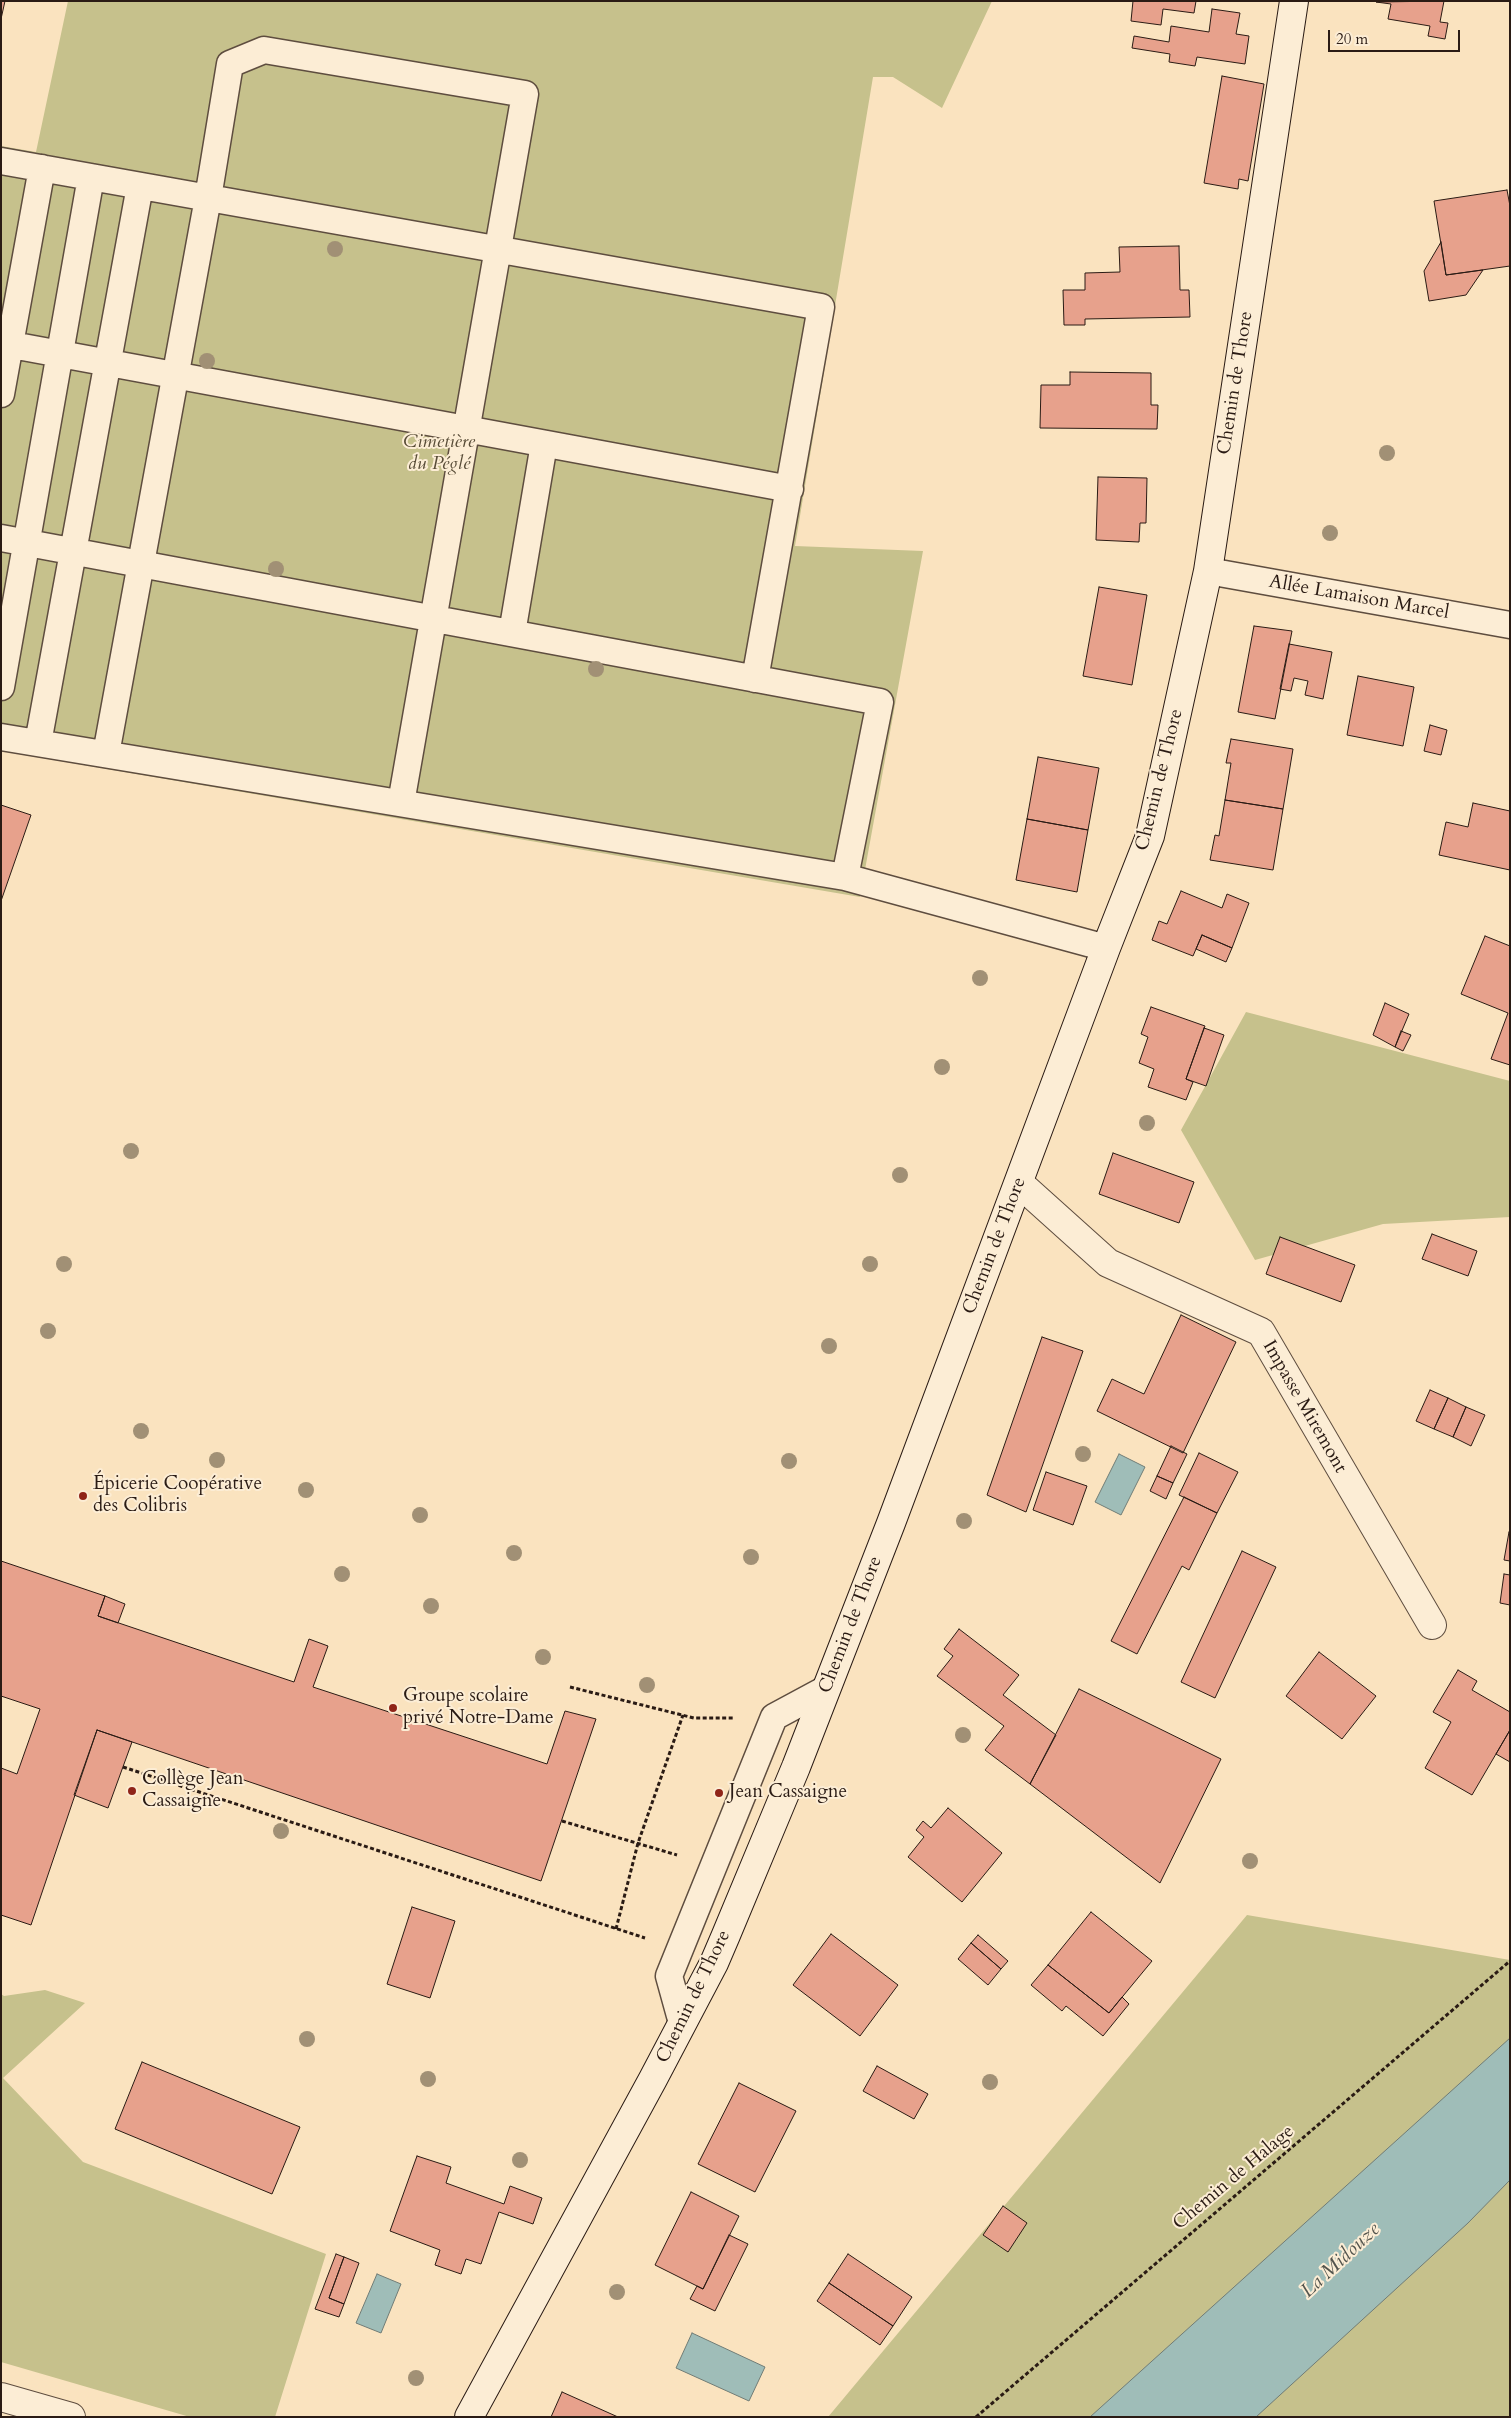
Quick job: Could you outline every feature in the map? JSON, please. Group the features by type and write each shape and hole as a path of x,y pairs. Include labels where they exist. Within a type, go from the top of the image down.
{"street":[{"name":"Chemin de Thore","path":"469,2417 624,2134 717,1956 796,1767 891,1523 1106,948 1150,836 1208,570 1294,1"},
{"name":"Impasse Miremont","path":"1019,1183 1108,1263 1261,1332 1432,1625"},
{"path":"1,2397 71,2417"}],"lane":[{"path":"106,754 208,198 230,64 264,50 525,94 401,803"},
{"path":"1,161 821,307 755,679"},
{"path":"1,394 6,344 42,168"},
{"path":"1,687 92,177"},
{"path":"38,743 140,186"},
{"path":"6,344 790,490"},
{"path":"512,633 544,444"},
{"path":"1,538 880,702 846,877"},
{"name":"Allée Lamaison Marcel","path":"1208,570 1510,625"},
{"path":"1,737 846,877 1106,948"},
{"path":"682,2023 669,1976 774,1717 826,1689"}],"path":[{"path":"570,1687 694,1718 774,1717"},
{"path":"616,1929 638,1844 683,1715"},
{"path":"123,1767 679,1950"},
{"path":"562,1821 714,1866"},
{"name":"Chemin de Halage","path":"976,2417 1510,1961"}],"green space":[{"name":"Cimetière du Péglé","path":"68,1 992,1 942,108 893,77 873,77 795,546 923,551 860,897 1,751 1,146 36,152"},
{"path":"1246,1012 1510,1081 1510,1217 1383,1224 1255,1260 1181,1130"},
{"path":"1247,1915 1510,1960 1510,2417 828,2417"},
{"path":"45,1990 85,2003 3,2078 83,2162 326,2254 275,2417 190,2417 1,2362 1,1994 4,1996"}],"water":[{"path":"1119,1454 1145,1467 1121,1515 1095,1502"},
{"name":"La Midouze","path":"1510,2038 1510,2180 1468,2223 1256,2417 1090,2417"},
{"path":"377,2274 401,2284 381,2333 356,2323"},
{"path":"692,2333 765,2367 749,2401 676,2368"}],"building":[{"path":"1,1 5,1 1,19"},
{"path":"1133,1 1196,1 1194,13 1163,9 1161,25 1131,21"},
{"path":"1444,1 1440,22 1448,23 1445,39 1428,36 1430,26 1388,19 1391,4 1376,2"},
{"path":"1212,9 1240,13 1236,34 1249,36 1245,64 1197,57 1195,66 1169,62 1170,54 1132,48 1134,36 1169,42 1171,26 1209,32"},
{"path":"1222,76 1264,84 1248,181 1239,179 1238,189 1204,183"},
{"path":"1507,190 1510,206 1510,266 1446,275 1434,201"},
{"path":"1441,242 1446,275 1483,270 1466,295 1429,301 1424,271"},
{"path":"1179,246 1180,290 1189,290 1190,317 1085,319 1085,325 1064,325 1063,290 1085,290 1085,273 1120,272 1119,247"},
{"path":"1070,372 1151,373 1151,405 1158,405 1157,429 1040,428 1041,385 1070,385"},
{"path":"1098,477 1147,478 1146,523 1140,523 1139,542 1096,540"},
{"path":"1099,587 1147,595 1132,685 1083,676"},
{"path":"1254,626 1292,631 1275,719 1238,712"},
{"path":"1289,644 1332,652 1323,699 1305,695 1308,681 1294,678 1291,691 1280,689"},
{"path":"1358,676 1414,687 1403,746 1347,735"},
{"path":"1430,725 1447,730 1441,755 1424,751"},
{"path":"1231,739 1293,749 1283,809 1225,800 1231,763 1226,763"},
{"path":"1038,757 1099,768 1088,830 1027,819"},
{"path":"1225,800 1283,809 1273,870 1210,860 1215,835 1219,836"},
{"path":"1473,803 1510,811 1510,870 1439,855 1446,822 1468,827"},
{"path":"1,805 31,815 1,901"},
{"path":"1027,819 1088,830 1077,892 1016,880"},
{"path":"1181,891 1222,908 1227,894 1249,903 1232,948 1202,935 1193,956 1152,940 1159,921 1167,924"},
{"path":"1202,935 1232,948 1226,962 1196,949"},
{"path":"1485,936 1510,946 1510,1065 1491,1059 1508,1013 1461,994"},
{"path":"1385,1003 1409,1014 1395,1047 1373,1035"},
{"path":"1151,1007 1205,1026 1186,1079 1193,1082 1186,1100 1148,1087 1154,1069 1139,1063 1148,1037 1141,1034"},
{"path":"1204,1028 1224,1035 1206,1086 1186,1079"},
{"path":"1401,1031 1411,1035 1403,1051 1395,1047"},
{"path":"1113,1153 1194,1182 1179,1223 1099,1194"},
{"path":"1432,1234 1477,1251 1468,1276 1422,1259"},
{"path":"1280,1237 1355,1265 1341,1302 1266,1274"},
{"path":"1181,1315 1236,1342 1183,1453 1097,1411 1112,1379 1144,1394"},
{"path":"1042,1337 1083,1351 1026,1512 987,1495"},
{"path":"1430,1390 1448,1398 1434,1429 1416,1421"},
{"path":"1448,1398 1466,1407 1453,1437 1434,1429"},
{"path":"1466,1407 1485,1415 1471,1446 1453,1437"},
{"path":"1171,1446 1187,1454 1173,1483 1157,1476"},
{"path":"1199,1453 1238,1472 1217,1513 1179,1495"},
{"path":"1046,1472 1087,1486 1073,1525 1033,1510"},
{"path":"1157,1476 1173,1483 1166,1499 1150,1491"},
{"path":"1184,1497 1217,1513 1189,1570 1182,1566 1137,1654 1111,1641"},
{"path":"1510,1532 1510,1561 1504,1560"},
{"path":"1242,1551 1276,1567 1215,1698 1181,1682"},
{"path":"1,1561 105,1596 98,1616 294,1682 309,1639 328,1646 313,1687 547,1764 565,1711 596,1719 541,1881 97,1730 31,1925 1,1915 1,1768 17,1774 40,1709 1,1696"},
{"path":"1504,1574 1510,1575 1510,1605 1500,1603"},
{"path":"105,1596 125,1604 118,1623 98,1616"},
{"path":"959,1629 1019,1675 1003,1695 1056,1735 1030,1784 985,1750 1004,1726 937,1676 953,1656 944,1649"},
{"path":"1319,1652 1376,1696 1342,1739 1286,1696"},
{"path":"1458,1670 1477,1681 1472,1690 1510,1712 1510,1730 1472,1795 1425,1768 1451,1722 1433,1712"},
{"path":"1079,1689 1221,1759 1160,1883 1030,1784"},
{"path":"97,1730 132,1742 108,1808 74,1795"},
{"path":"1510,1730 1510,1762 1496,1754"},
{"path":"948,1808 1002,1853 962,1902 908,1857 924,1837 916,1830 923,1821 931,1828"},
{"path":"412,1907 455,1921 430,1998 387,1984"},
{"path":"1091,1912 1152,1961 1109,2013 1048,1965"},
{"path":"831,1934 898,1985 860,2036 793,1985"},
{"path":"978,1935 1008,1961 1001,1969 971,1943"},
{"path":"971,1943 1001,1969 988,1985 958,1959"},
{"path":"1048,1965 1109,2013 1122,1997 1129,2004 1103,2036 1066,2006 1062,2011 1031,1985"},
{"path":"142,2062 300,2127 272,2194 115,2129"},
{"path":"877,2066 928,2094 914,2119 863,2091"},
{"path":"739,2083 796,2111 755,2192 698,2164"},
{"path":"417,2156 451,2167 446,2183 504,2204 510,2186 542,2198 533,2224 499,2212 481,2264 466,2259 461,2274 435,2265 440,2250 390,2231"},
{"path":"691,2192 739,2216 703,2289 655,2265"},
{"path":"1003,2206 1027,2223 1008,2252 983,2235"},
{"path":"729,2235 748,2244 715,2311 690,2299 697,2286 703,2289"},
{"path":"336,2254 344,2257 329,2298 344,2304 339,2317 315,2309"},
{"path":"848,2254 912,2297 893,2326 829,2283"},
{"path":"344,2257 359,2263 344,2304 329,2298"},
{"path":"829,2283 893,2326 880,2345 817,2301"},
{"path":"562,2392 618,2417 551,2417"}],"place":[{"name":"Épicerie Coopérative des Colibris","path":"83,1496"},
{"name":"Groupe scolaire privé Notre-Dame","path":"393,1708"},
{"name":"Collège Jean Cassaigne","path":"132,1791"},
{"name":"Jean Cassaigne","path":"719,1793"}]}
